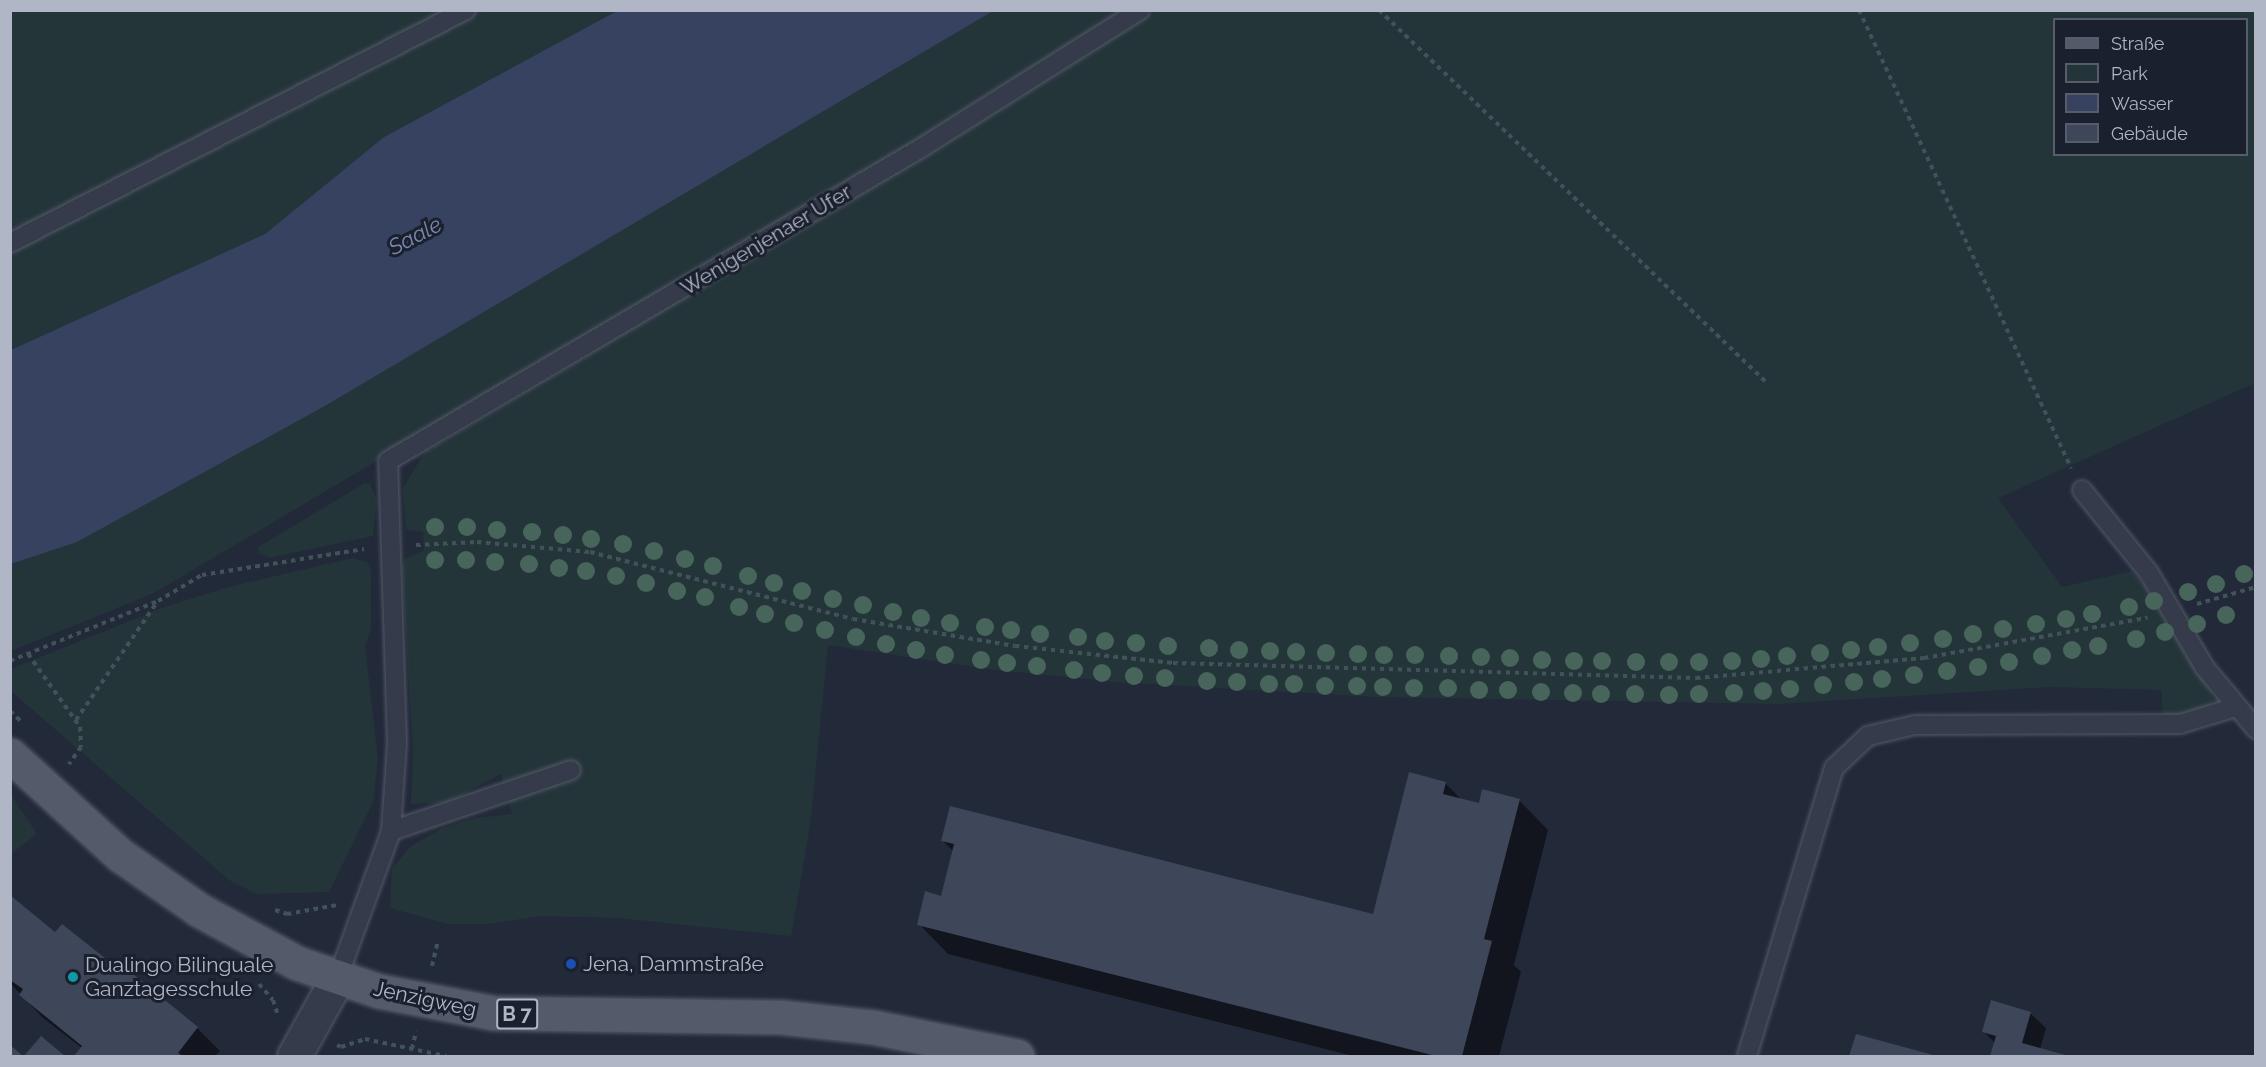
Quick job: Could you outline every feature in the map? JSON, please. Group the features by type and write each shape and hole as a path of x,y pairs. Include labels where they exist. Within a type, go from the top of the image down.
{"main road":[{"name":"Jenzigweg","path":"21,765 120,855 199,910 258,944 338,978 423,1001 494,1013 781,1017 873,1027 1017,1056"}],"street":[{"path":"302,1044 338,978"}],"lane":[{"path":"10,243 466,10"},
{"name":"Wenigenjenaer Ufer","path":"389,546 388,461 911,154 1140,10"},
{"path":"2082,490 2149,573 2205,668 2256,729"},
{"path":"338,978 391,831 397,744 389,546"},
{"path":"1747,1056 1833,768 1868,736 1916,725 2180,724 2236,707"},
{"path":"391,831 571,770"}],"path":[{"path":"1379,10 1768,384"},
{"path":"1859,10 2082,490"},
{"path":"10,661 158,601 202,575 389,546 477,542 590,552 853,619 1015,646 1173,663 1696,678 1924,658 2116,626 2172,612 2256,586"},
{"path":"76,720 158,601"},
{"path":"28,654 76,720 83,737 81,747 68,766"},
{"path":"61,760 76,773"},
{"path":"264,906 286,914 333,903"},
{"path":"302,1044 341,1047 365,1039 446,1056"}],"green space":[{"path":"10,11 619,11 384,137 265,234 11,350"},
{"path":"993,11 1124,11 917,140 154,593 11,651 11,564 77,542 325,406"},
{"path":"1155,11 2255,11 2255,383 1998,498 2062,587 2132,571 2163,608 2208,685 2214,700 2207,711 2163,715 2161,690 2050,687 1779,704 1376,697 1117,682 995,670 828,645 810,826 791,936 619,918 540,916 488,924 448,924 390,908 392,868 410,847 443,828 476,818 512,814 501,774 449,802 411,804 413,751 402,567 405,559 424,550 423,532 406,530 403,488 425,452 925,154"},
{"path":"365,483 370,484 377,500 373,536 269,558 258,553 258,547"},
{"path":"353,558 367,562 371,570 371,629 365,645 378,760 373,802 329,892 257,894 229,880 11,691 11,669 162,608 228,587"},
{"path":"11,795 37,834 10,854"}],"water":[{"name":"Saale","path":"619,10 993,11 325,406 77,542 11,564 11,350 265,234 384,137"}],"building":[{"path":"1409,772 1446,782 1443,794 1479,803 1482,789 1520,799 1484,939 1492,941 1462,1056 1436,1056 917,925 925,891 941,896 954,844 941,841 950,806 1373,914"},
{"name":"Dualingo Bilinguale Ganztagesschule","path":"10,895 55,932 62,924 124,973 127,969 198,1027 178,1053 183,1056 74,1056 82,1046 19,995 23,989 10,980"},
{"path":"1991,1000 2031,1012 2022,1043 2069,1056 1990,1056 1996,1036 1982,1032"},
{"path":"1856,1034 1937,1056 1849,1056"},
{"path":"41,1036 65,1056 24,1056"},
{"path":"10,1045 23,1056 10,1056"}],"place":[{"name":"Jena, Dammstraße","path":"571,964"},
{"name":"Dualingo Bilinguale Ganztagesschule","path":"73,977"}]}
